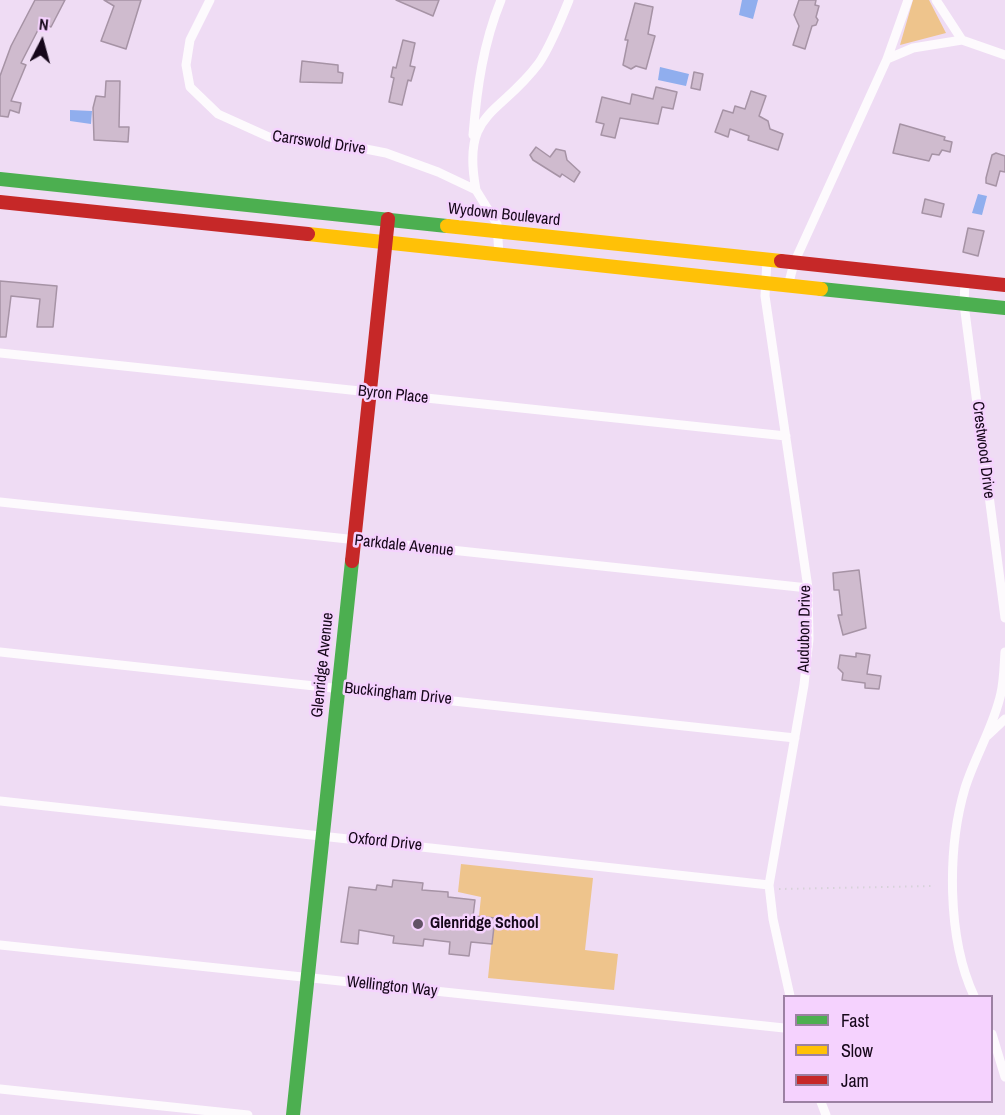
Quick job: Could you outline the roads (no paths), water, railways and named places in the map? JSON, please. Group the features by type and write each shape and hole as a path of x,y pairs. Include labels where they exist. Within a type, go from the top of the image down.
{"street":[{"name":"Carrswold Drive","path":"210,0 190,40 186,65 190,87 218,114 269,137 330,142 386,153 438,172 476,190"},
{"path":"499,255 500,232 476,190 470,161 478,80 491,27 501,0"},
{"path":"473,137 484,120 539,62 569,0"},
{"path":"788,286 794,263 887,59 908,0"},
{"path":"936,0 962,40"},
{"path":"887,59 913,48 962,40 1005,56"},
{"name":"Wydown Boulevard","path":"0,179 1005,285"},
{"path":"0,202 1005,308"},
{"name":"Glenridge Avenue","path":"293,1115 388,219"},
{"name":"Audubon Drive","path":"767,260 765,284 808,588 809,639 795,738 769,887 773,919 790,995"},
{"name":"Crestwood Drive","path":"965,281 964,304 1005,618"},
{"name":"Byron Place","path":"0,353 786,436"},
{"name":"Parkdale Avenue","path":"0,502 808,588"},
{"name":"Buckingham Drive","path":"0,652 795,738"},
{"path":"974,995 958,940 953,886 954,839 965,788 1001,693 1005,652"},
{"path":"985,738 1005,719"},
{"name":"Oxford Drive","path":"0,801 323,835 769,887"},
{"name":"Wellington Way","path":"0,945 783,1028"},
{"path":"1001,1047 1005,1077"},
{"path":"0,1089 248,1115"}],"water":[{"path":"742,0 758,0 753,19 739,15"},
{"path":"660,67 689,74 686,86 658,80"},
{"path":"70,110 92,111 91,124 70,121"},
{"path":"978,194 987,196 982,215 972,213"}],"place":[{"name":"Glenridge School","path":"418,924"}]}
